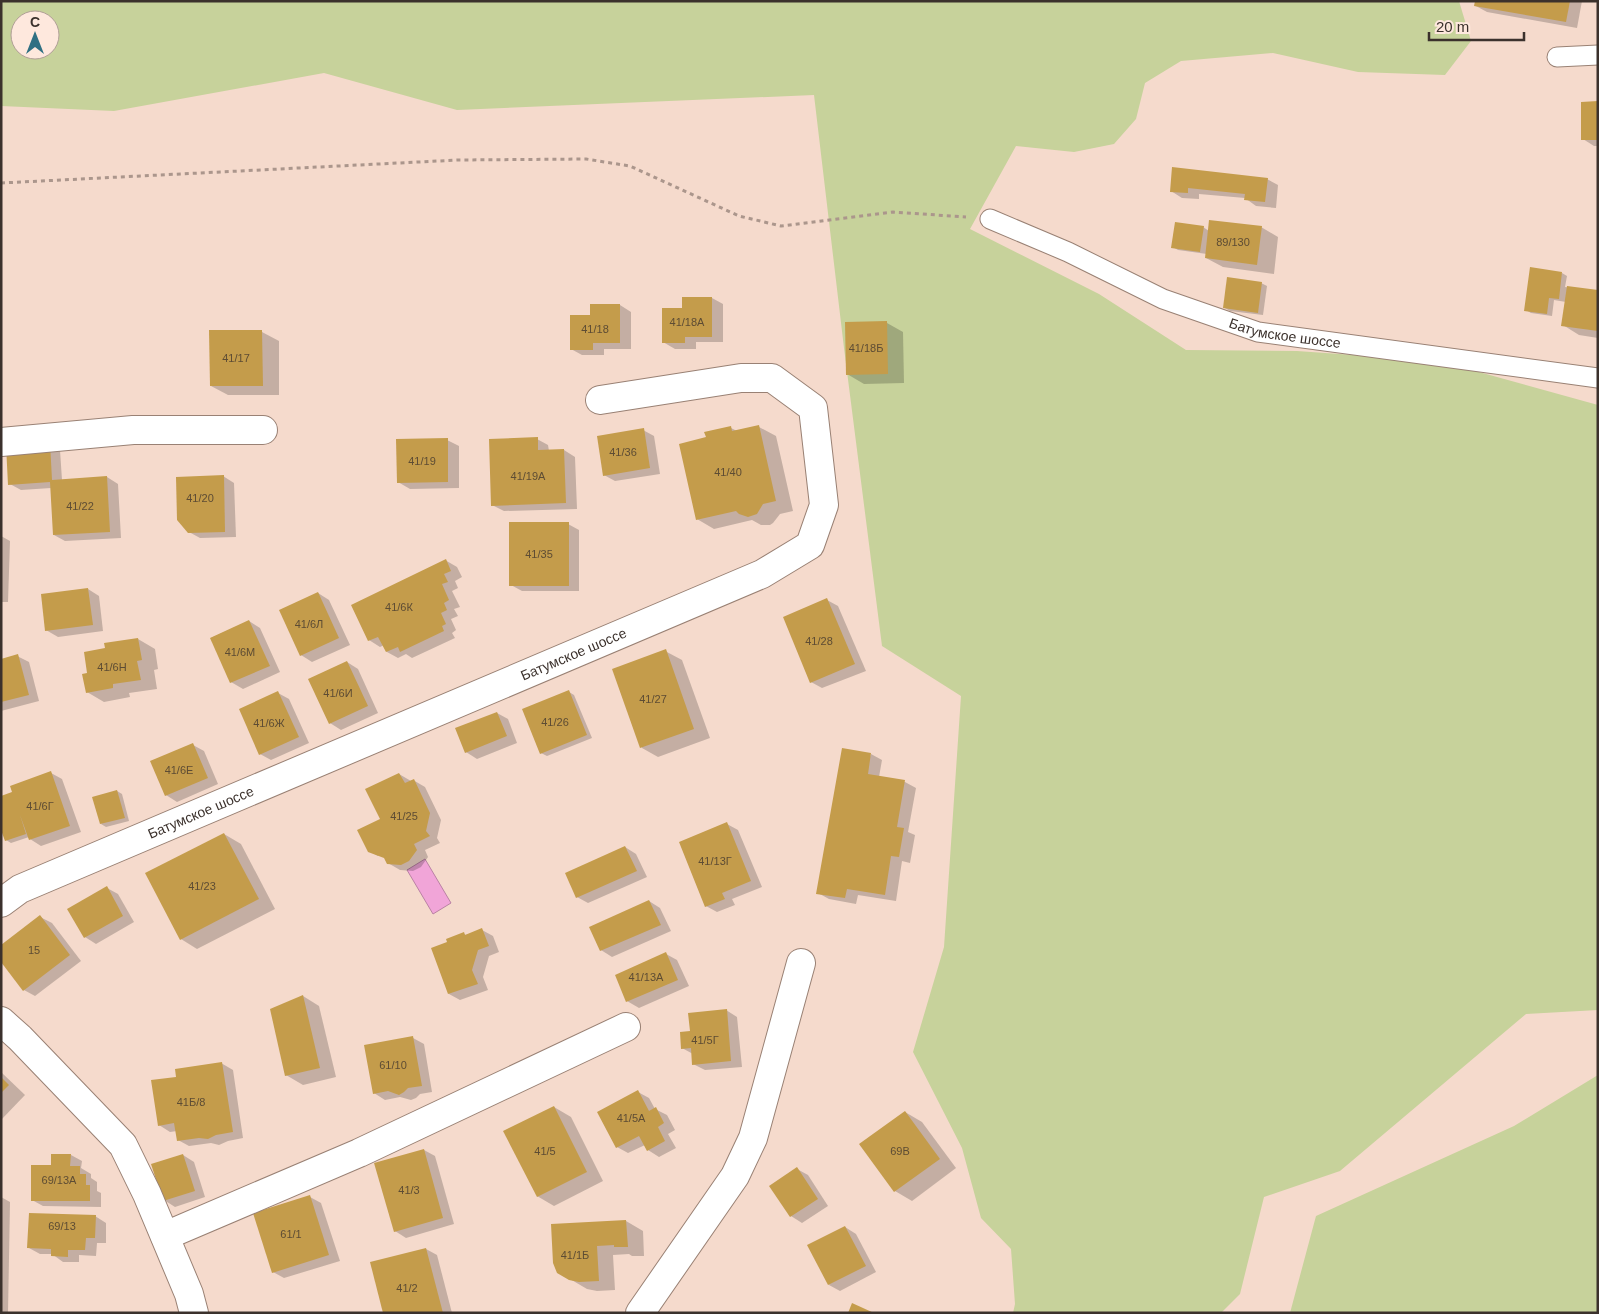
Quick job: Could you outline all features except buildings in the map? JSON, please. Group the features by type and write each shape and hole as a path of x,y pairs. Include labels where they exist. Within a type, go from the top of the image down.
{"street":[{"name":"Батумское шоссе","path":"1,903 20,890 762,574 810,545 824,505 813,408 772,378 741,378 600,400"},
{"path":"1,442 133,430 263,430"},
{"path":"640,1313 735,1176 753,1138 801,963"},
{"path":"1,1022 20,1038 123,1145 165,1236 194,1313"},
{"path":"165,1236 359,1153 626,1027"}],"lane":[{"path":"1557,56 1598,55"},
{"name":"Батумское шоссе","path":"990,219 1068,252 1162,299 1258,332 1598,378"}],"path":[{"path":"1,182 458,160 586,159 630,166 740,216 781,226 892,212 990,219"}],"green space":[{"path":"1,1 1459,1 1471,41 1445,75 1358,72 1273,53 1181,61 1145,83 1136,119 1114,144 1074,152 1016,146 970,229 1099,294 1186,350 1297,351 1439,361 1598,405 1598,1010 1526,1014 1340,1171 1264,1197 1240,1294 1221,1313 1013,1313 1015,1304 1011,1249 981,1218 962,1148 913,1052 944,947 961,696 882,646 814,95 457,110 324,73 114,111 1,106"},
{"path":"1598,1075 1598,1313 1290,1313 1316,1216 1514,1126"}],"shaded area":[{"path":"425,859 451,903 433,914 407,870"}]}
